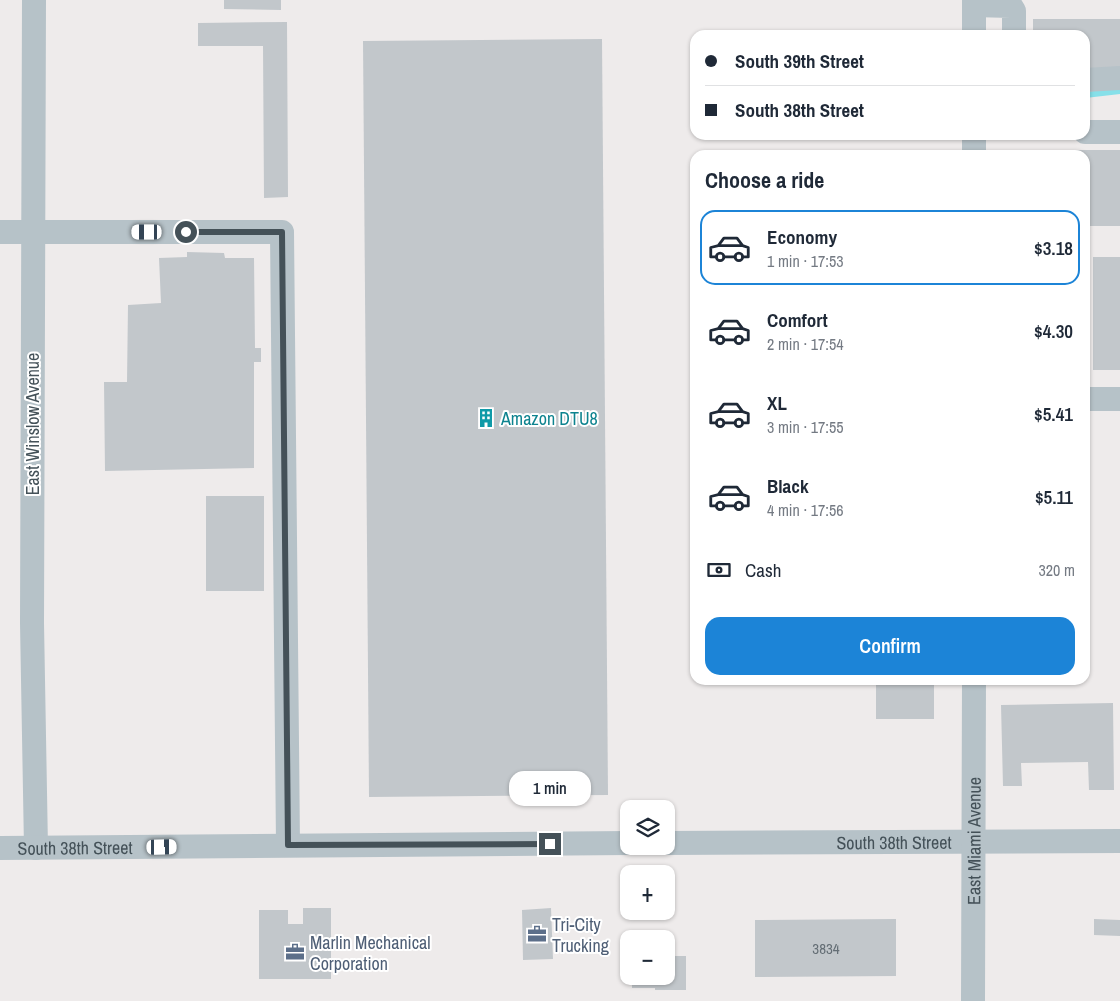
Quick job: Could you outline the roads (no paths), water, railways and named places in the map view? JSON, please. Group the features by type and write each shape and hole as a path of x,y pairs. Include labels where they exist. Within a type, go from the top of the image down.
{"street":[{"name":"East Winslow Avenue","path":"34,0 32,623 36,848"},
{"path":"974,30 974,3 1011,6 1014,10 1014,30"},
{"path":"1090,80 1120,78"},
{"path":"1090,132 1120,132"},
{"path":"0,232 282,232 288,845"},
{"path":"1090,399 1120,399"},
{"name":"East Miami Avenue","path":"973,1001 974,685"},
{"name":"South 38th Street","path":"675,843 1120,841"},
{"name":"South 38th Street","path":"0,848 620,843"}],"waterway":[{"path":"1090,94 1120,91"}],"place":[{"name":"Amazon DTU8","path":"486,418"},
{"name":"Tri-City Trucking","path":"537,934"},
{"name":"Marlin Mechanical Corporation","path":"295,952"}]}
